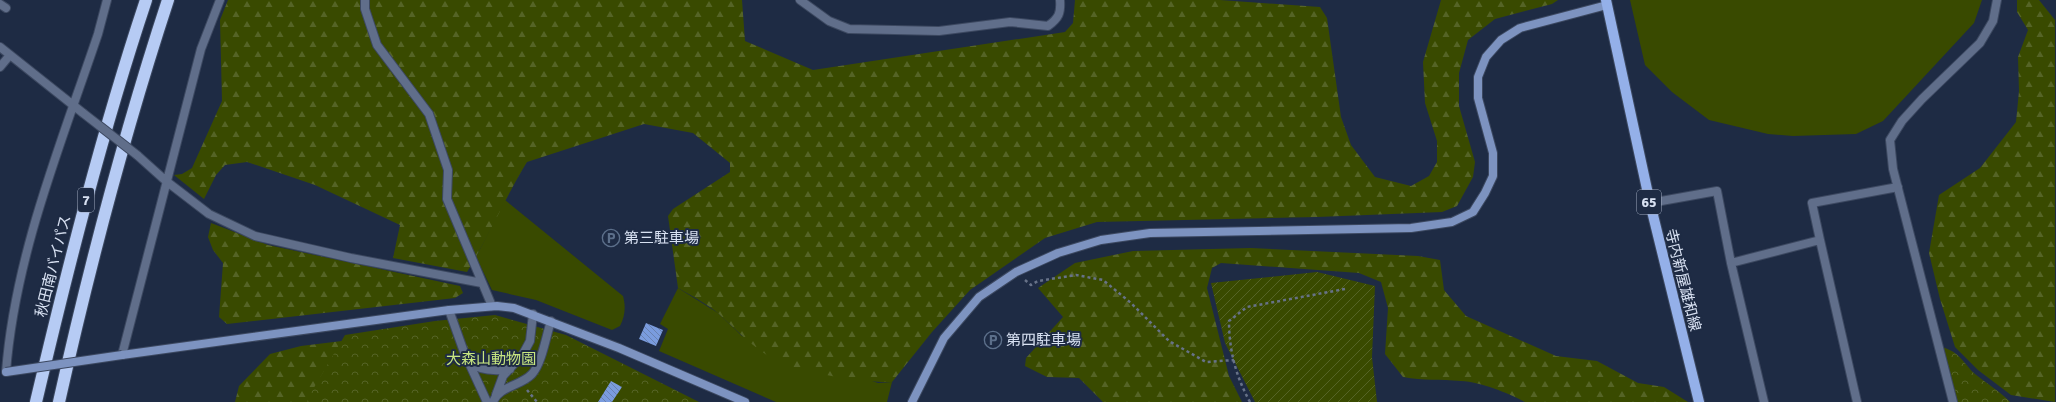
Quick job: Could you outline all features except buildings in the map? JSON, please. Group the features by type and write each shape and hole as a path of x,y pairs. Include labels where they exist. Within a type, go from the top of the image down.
{"highway":[{"name":"秋田南バイパス","path":"36,402 71,255 120,77 146,0"},
{"name":"7","path":"59,402 76,325 114,181 168,0"}],"main road":[{"name":"寺内新屋雄和線","path":"1607,2 1650,203 1699,402"}],"street":[{"path":"107,0 30,236 9,334 3,372 449,310 492,306 514,308 533,314 619,348 745,402"},
{"path":"122,355 201,49 220,0"},
{"path":"365,0 365,9 377,45 429,114 448,170 446,199 492,306"},
{"path":"800,0 829,21 849,29 939,31 1010,22 1048,26 1056,20 1061,12 1060,0"},
{"path":"1953,402 1898,188 1890,140 1902,121 1922,99 1980,43 1993,21 1997,0"},
{"path":"912,402 944,338 979,297 1016,272 1058,253 1101,240 1150,233 1411,228 1452,222 1473,212 1485,193 1493,176 1492,153 1478,98 1478,77 1486,57 1501,40 1520,28 1607,2"},
{"path":"0,47 209,214 255,236 351,258 482,283"},
{"path":"0,67 10,55"},
{"path":"1857,402 1812,203 1898,188"},
{"path":"1650,203 1717,191 1731,263 1764,402"},
{"path":"1731,263 1820,240"},
{"path":"449,310 469,362 488,402"},
{"path":"494,399 503,376 523,354 530,341 533,314"},
{"path":"494,399 503,390 521,383 533,373 540,359 550,321"},
{"path":"469,362 475,367 499,371 510,369"}],"path":[{"path":"1016,272 1031,285 1038,281 1076,275 1103,280 1131,303 1169,341 1206,362 1234,360"},
{"path":"1250,402 1241,385 1229,342 1229,321 1247,307 1345,289"},
{"path":"521,383 537,402"}],"green space":[{"path":"228,0 742,0 745,41 813,70 1065,32 1073,23 1075,0 1220,0 1320,7 1327,18 1341,117 1351,145 1375,177 1411,186 1429,176 1437,162 1437,141 1425,103 1423,62 1441,0 1558,0 1552,4 1495,19 1468,40 1459,73 1459,106 1475,162 1473,177 1457,206 1442,212 1317,217 1097,222 1045,238 970,290 932,332 892,382 879,382 811,372 779,362 755,346 714,310 678,288 668,216 673,209 730,172 730,163 693,133 644,124 527,162 467,272 393,258 400,225 315,185 247,162 225,165 216,175 204,199 174,175 182,174 192,168 222,101 220,20"},
{"path":"1630,0 1982,0 1974,23 1883,121 1856,134 1793,136 1768,134 1709,120 1672,92 1645,65"},
{"path":"2017,0 2039,0 2055,20 2055,402 2011,395 1978,370 1955,347 1940,299 1929,253 1939,195 1980,168 2016,122 2019,91 2018,57 2028,30 2017,12"},
{"path":"505,200 623,296 624,311 620,326 612,330 536,300 492,290 476,257"},
{"path":"211,223 268,245 460,286 463,293 455,298 227,324 219,317 223,263 213,250 208,237"},
{"path":"1251,248 1418,256 1440,260 1444,290 1466,316 1556,356 1597,361 1638,383 1664,387 1688,402 1525,402 1503,392 1477,383 1403,377 1385,354 1388,308 1381,282 1359,273 1221,263 1212,268 1207,288 1229,376 1242,402 1103,402 1079,378 1047,377 1025,366 1026,358 1063,317 1038,288 1075,263 1133,251"},
{"path":"1317,272 1375,286 1372,357 1377,402 1255,402 1225,343 1211,283"},
{"path":"678,288 718,313 742,336 878,383 892,382 887,402 776,402 659,351 668,329 660,324"},
{"name":"大森山動物園","path":"495,315 566,335 699,402 307,402 345,335 435,321"},
{"path":"407,333 445,402 235,402 239,386 270,354 301,346"},
{"path":"1942,347 1957,355 1975,374 2010,402 1957,402"}],"place":[{"name":"第三駐車場","path":"611,238"},
{"name":"第四駐車場","path":"993,340"}]}
